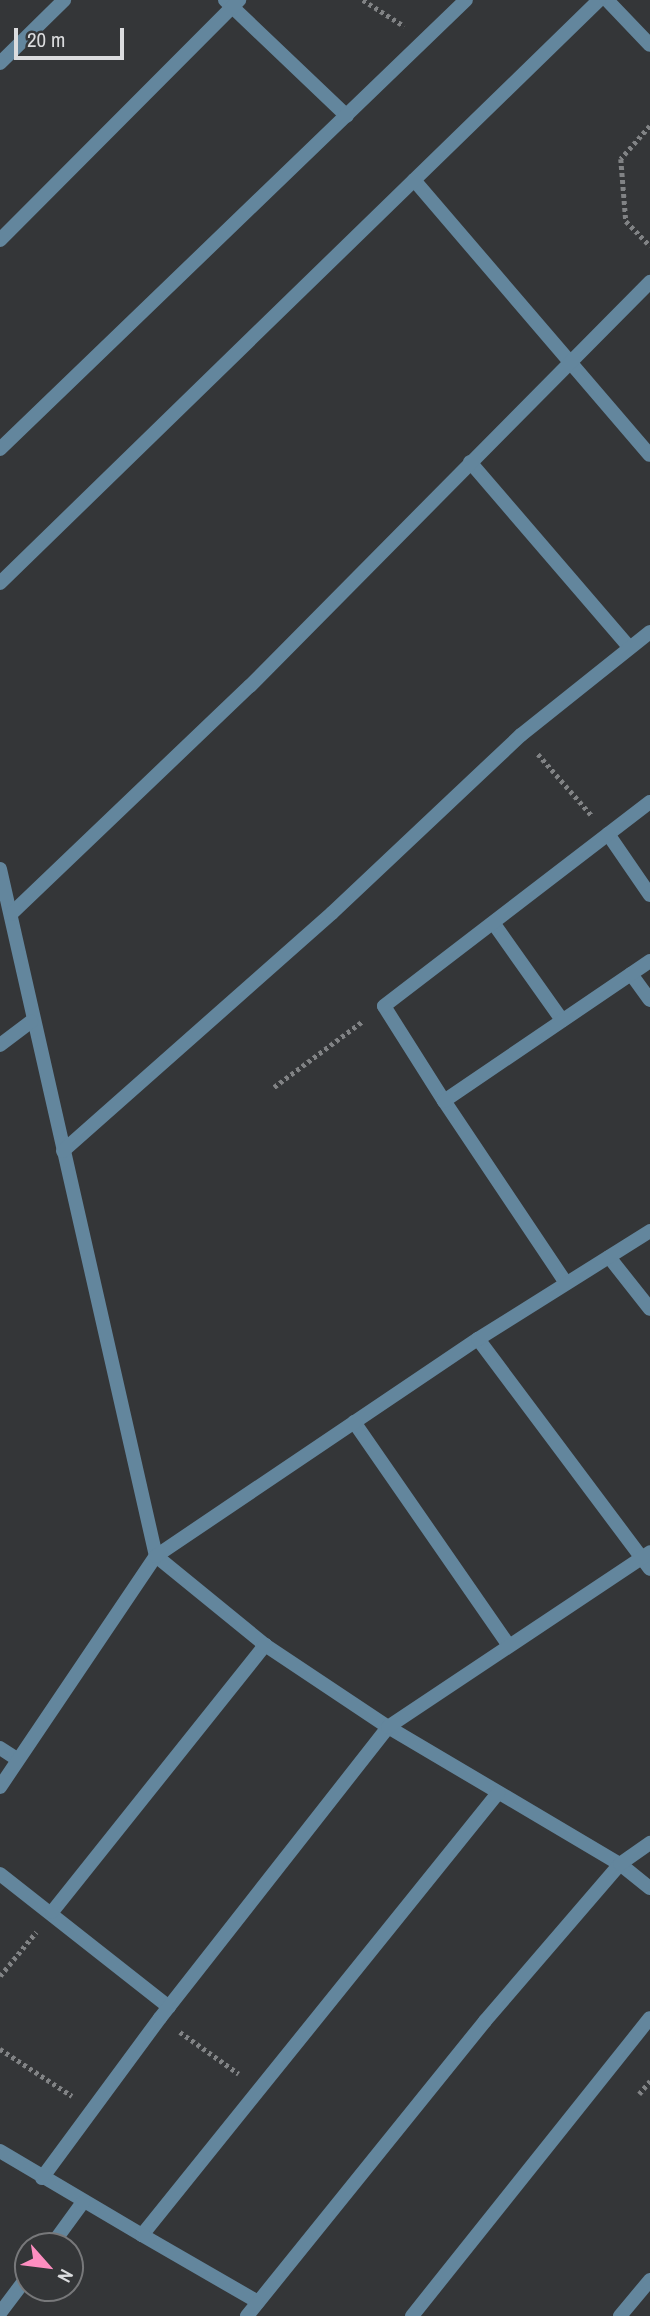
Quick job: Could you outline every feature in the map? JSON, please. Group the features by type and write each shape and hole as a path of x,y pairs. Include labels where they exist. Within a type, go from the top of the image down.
{"street":[{"path":"41,0 52,12"},
{"path":"0,62 64,0"},
{"path":"0,449 466,0"},
{"path":"0,583 599,0"},
{"path":"607,0 650,44"},
{"path":"0,240 232,2 347,116"},
{"path":"414,180 650,455"},
{"path":"11,914 250,685 570,359 650,282"},
{"path":"470,462 630,648"},
{"path":"63,1151 332,913 521,734 650,632"},
{"path":"566,1283 384,1006 650,802"},
{"path":"607,834 650,895"},
{"path":"0,869 31,1022 156,1556 265,1645 388,1727 620,1864 650,1888"},
{"path":"494,924 562,1020"},
{"path":"444,1101 650,961"},
{"path":"631,974 650,1000"},
{"path":"0,1045 31,1022"},
{"path":"0,1787 156,1556 478,1339 650,1230"},
{"path":"609,1257 650,1309"},
{"path":"42,2178 165,2012 388,1727 509,1646 647,1560 478,1339"},
{"path":"354,1422 509,1646"},
{"path":"52,1912 265,1645"},
{"path":"0,1748 17,1759"},
{"path":"142,2235 498,1793"},
{"path":"247,2316 485,2021 620,1864 650,1843"},
{"path":"0,1874 52,1912 165,2012"},
{"path":"412,2316 650,2018"},
{"path":"0,2151 258,2302"},
{"path":"61,2232 83,2202"},
{"path":"620,2316 650,2280"},
{"path":"0,2313 14,2294"}],"path":[{"path":"363,0 426,40"},
{"path":"650,126 621,159 626,221 650,246"},
{"path":"521,734 607,834"},
{"path":"274,1087 384,1006"},
{"path":"0,1976 52,1912"},
{"path":"165,2012 260,2088"},
{"path":"0,2049 93,2110"},
{"path":"639,2094 650,2081"}]}
